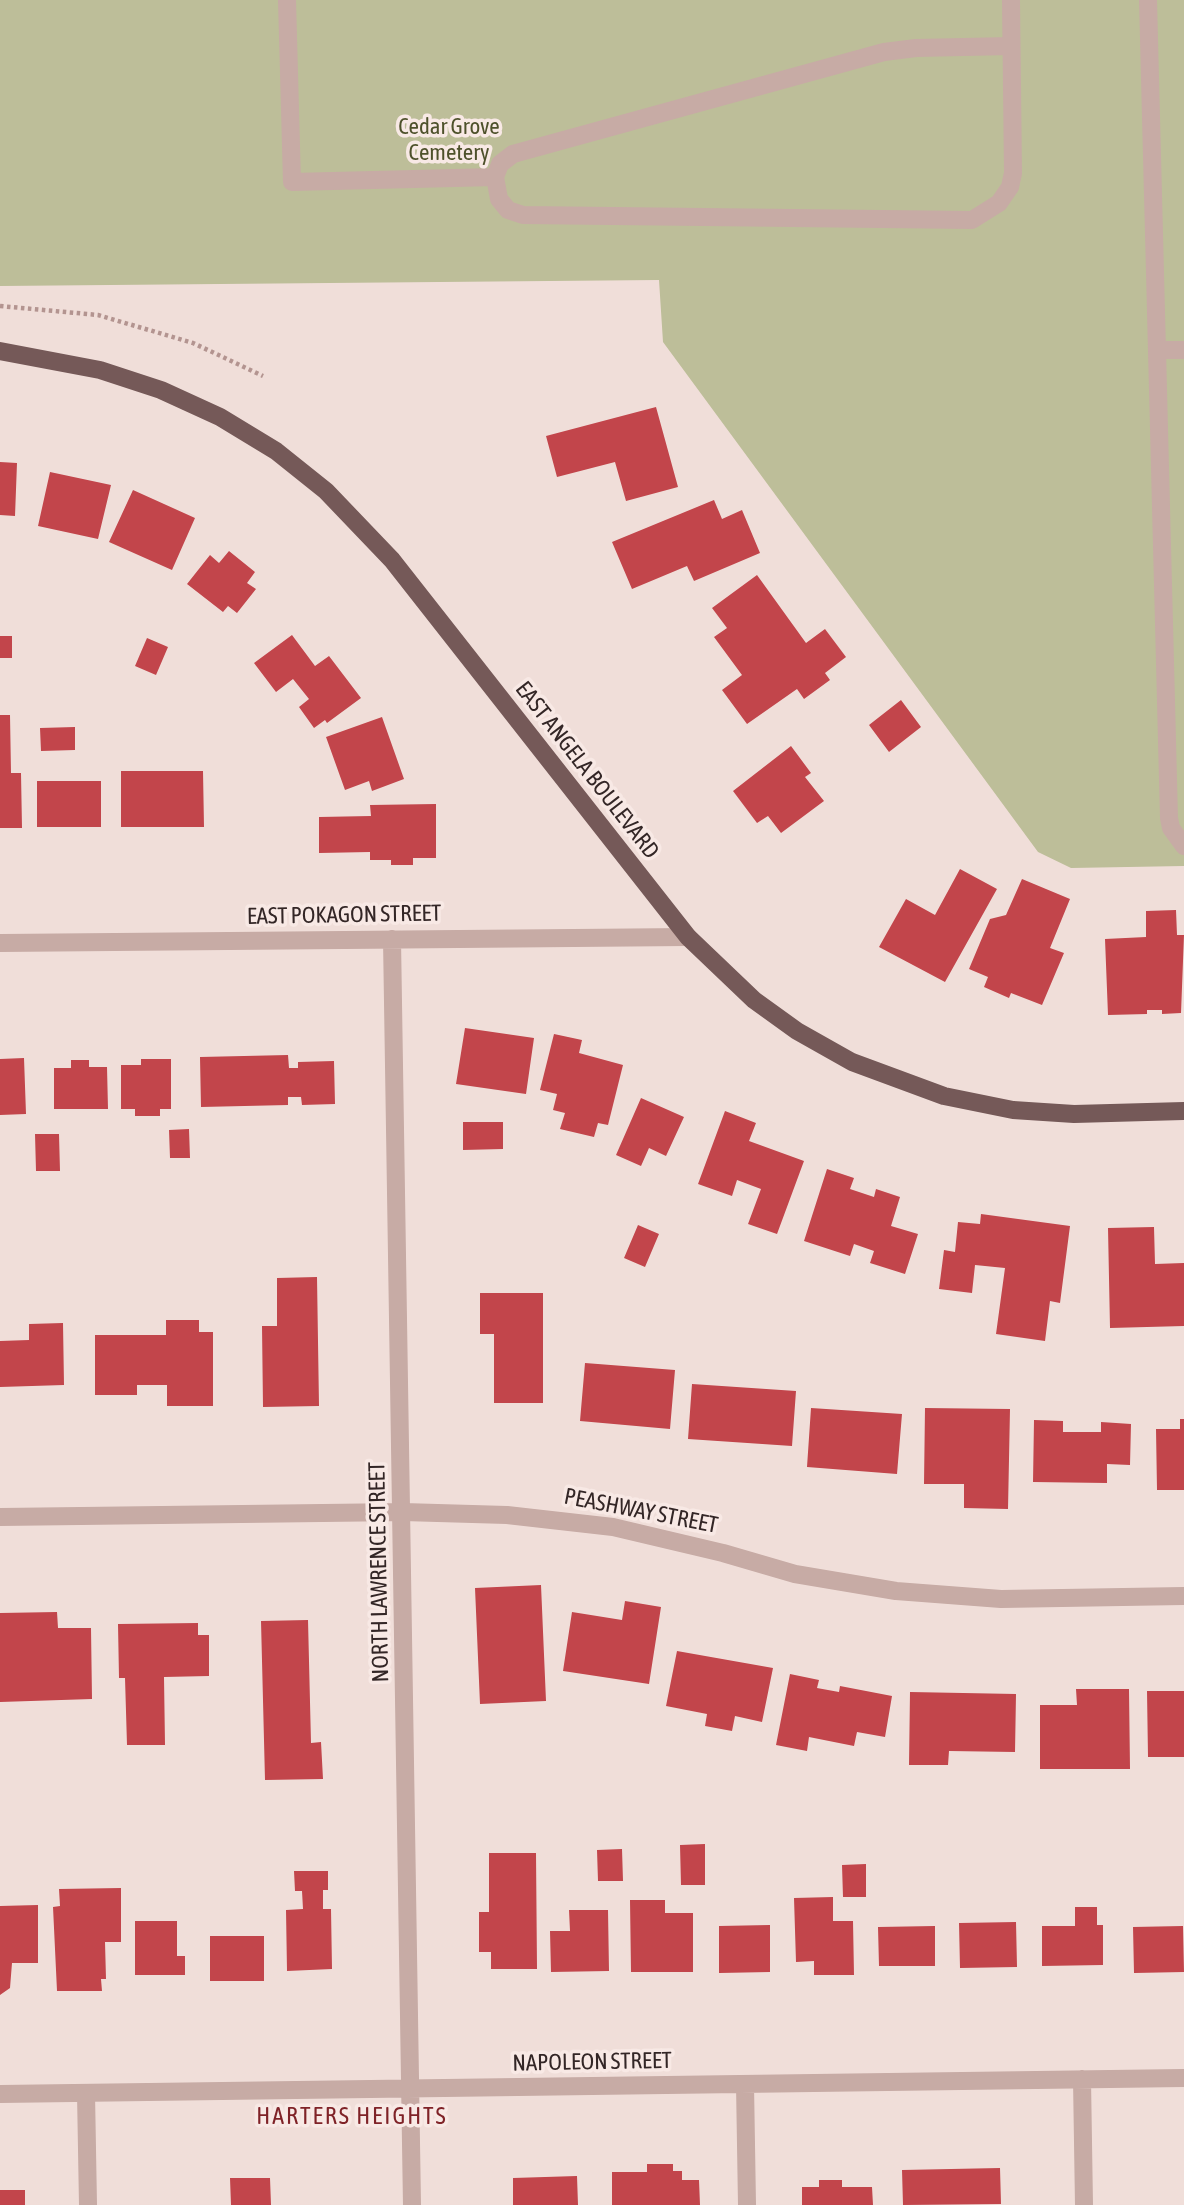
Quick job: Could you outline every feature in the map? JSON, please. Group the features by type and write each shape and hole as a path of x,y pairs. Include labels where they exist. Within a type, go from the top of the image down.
{"main road":[{"name":"EAST ANGELA BOULEVARD","path":"0,351 100,370 161,390 220,417 276,451 326,491 393,561 688,937 754,1000 797,1031 852,1062 901,1083 944,1096 1013,1110 1074,1114 1184,1111"}],"street":[{"path":"287,0 292,182 495,177"},
{"path":"1011,0 1013,173 1010,187 999,203 972,220 523,215 508,210 499,199 495,177 500,164 513,154 884,52 916,48 1011,46"},
{"path":"1148,0 1169,817 1171,828 1184,846"},
{"path":"1159,350 1184,350"},
{"name":"EAST POKAGON STREET","path":"0,943 688,937"},
{"name":"NORTH LAWRENCE STREET","path":"393,939 412,2205"},
{"name":"PEASHWAY STREET","path":"0,1517 403,1512 507,1515 613,1527 806,1577 896,1591 1001,1599 1184,1596"},
{"name":"NAPOLEON STREET","path":"0,2094 1184,2078"},
{"path":"1082,2079 1084,2205"},
{"path":"745,2084 747,2205"},
{"path":"86,2094 88,2205"}],"path":[{"path":"0,306 98,315 193,343 263,376"}],"green space":[{"name":"Cedar Grove Cemetery","path":"0,0 1184,0 1184,866 1071,868 1038,852 663,342 659,280 0,286"}],"building":[{"path":"656,407 678,487 626,501 615,462 557,477 546,436"},
{"path":"0,462 17,463 15,516 0,515"},
{"path":"50,472 111,485 98,539 38,526"},
{"path":"133,490 195,518 172,570 109,542"},
{"path":"714,500 722,519 742,510 760,553 694,581 687,566 632,589 612,542"},
{"path":"229,551 255,572 247,583 256,589 237,613 228,606 223,612 187,584 210,555 219,563"},
{"path":"757,575 806,643 825,629 846,657 825,673 830,680 804,699 797,689 747,724 722,690 742,675 714,637 727,628 712,608"},
{"path":"292,635 315,666 329,656 361,698 327,723 325,720 314,728 299,707 309,699 293,679 276,692 254,663"},
{"path":"0,636 12,636 12,658 0,658"},
{"path":"147,638 168,647 156,675 135,666"},
{"path":"901,700 921,727 889,752 869,725"},
{"path":"0,715 10,715 11,773 21,773 22,828 0,828"},
{"path":"382,717 404,779 372,791 369,781 345,790 326,737"},
{"path":"75,727 75,750 41,751 40,728"},
{"path":"791,746 811,773 805,777 824,801 781,833 768,816 757,823 733,791"},
{"path":"121,771 203,771 204,827 121,827"},
{"path":"37,781 101,781 101,827 37,827"},
{"path":"436,804 436,858 413,858 413,865 391,865 391,860 370,860 370,852 319,853 319,817 371,816 370,805"},
{"path":"960,869 997,889 945,982 879,947 906,899 935,915"},
{"path":"1022,879 1070,899 1050,948 1064,953 1042,1005 1011,993 1009,998 984,987 988,977 969,969 990,919 1006,915"},
{"path":"1176,910 1177,935 1184,935 1181,1013 1162,1014 1162,1010 1147,1010 1147,1014 1108,1015 1105,939 1146,937 1146,911"},
{"path":"465,1028 534,1038 526,1094 456,1084"},
{"path":"554,1034 582,1040 579,1053 623,1065 608,1125 598,1123 594,1137 560,1129 565,1113 553,1110 557,1094 540,1090"},
{"path":"288,1055 289,1068 298,1068 298,1062 334,1061 335,1104 302,1105 301,1097 288,1097 288,1105 201,1107 200,1057"},
{"path":"24,1058 26,1114 0,1115 0,1059"},
{"path":"141,1059 171,1059 171,1109 160,1109 160,1116 135,1116 135,1109 121,1109 121,1065 141,1065"},
{"path":"71,1060 89,1060 89,1067 107,1067 108,1109 54,1109 54,1068 71,1068"},
{"path":"641,1098 684,1117 666,1156 649,1148 641,1166 616,1155"},
{"path":"725,1111 756,1123 749,1141 804,1161 777,1234 748,1224 761,1189 737,1180 732,1196 698,1184"},
{"path":"463,1122 503,1122 503,1149 463,1150"},
{"path":"189,1129 190,1158 170,1158 169,1130"},
{"path":"35,1134 59,1134 60,1171 36,1171"},
{"path":"827,1169 854,1178 850,1189 874,1197 876,1189 900,1197 891,1226 918,1234 905,1274 870,1263 874,1251 854,1244 850,1256 804,1241"},
{"path":"981,1214 1070,1226 1060,1303 1050,1301 1045,1341 996,1334 1005,1268 975,1265 972,1293 939,1289 944,1250 955,1252 958,1222 980,1224"},
{"path":"638,1225 659,1234 645,1267 624,1258"},
{"path":"1154,1227 1155,1264 1184,1263 1184,1326 1110,1328 1108,1228"},
{"path":"317,1277 319,1406 263,1407 262,1326 277,1326 277,1278"},
{"path":"480,1293 543,1293 543,1403 494,1403 494,1334 480,1334"},
{"path":"166,1320 199,1320 199,1332 213,1332 213,1406 167,1406 167,1385 137,1385 137,1395 95,1395 95,1335 166,1335"},
{"path":"63,1323 64,1385 0,1387 0,1341 29,1340 29,1324"},
{"path":"585,1363 675,1370 670,1429 580,1421"},
{"path":"692,1384 796,1391 792,1446 688,1439"},
{"path":"811,1408 902,1414 897,1474 807,1467"},
{"path":"925,1408 1010,1409 1008,1509 964,1508 964,1484 924,1484"},
{"path":"1180,1419 1184,1419 1184,1490 1157,1490 1156,1429 1180,1429"},
{"path":"1034,1420 1063,1421 1063,1432 1101,1432 1101,1422 1131,1424 1130,1465 1107,1464 1107,1483 1033,1482"},
{"path":"541,1585 546,1701 480,1704 475,1588"},
{"path":"625,1601 661,1607 649,1684 563,1671 572,1612 622,1620"},
{"path":"57,1612 58,1628 91,1628 92,1699 0,1702 0,1613"},
{"path":"308,1620 311,1743 321,1742 323,1779 265,1780 261,1621"},
{"path":"198,1623 198,1635 209,1635 209,1676 164,1677 165,1745 127,1745 125,1678 119,1678 118,1624"},
{"path":"677,1651 773,1668 762,1722 735,1716 732,1731 705,1726 707,1714 666,1706"},
{"path":"790,1674 819,1680 817,1688 839,1692 840,1686 892,1696 885,1737 857,1732 854,1746 809,1737 807,1751 776,1745"},
{"path":"1076,1689 1129,1689 1130,1769 1040,1769 1040,1705 1077,1705"},
{"path":"1147,1691 1184,1691 1184,1757 1148,1757"},
{"path":"910,1692 1016,1694 1015,1752 949,1751 948,1765 909,1765"},
{"path":"705,1844 705,1885 681,1885 680,1845"},
{"path":"622,1849 623,1881 598,1881 597,1850"},
{"path":"489,1853 536,1853 537,1969 491,1969 491,1952 479,1952 479,1912 489,1912"},
{"path":"866,1864 866,1897 843,1897 842,1865"},
{"path":"294,1871 328,1871 328,1890 323,1890 323,1909 331,1909 332,1969 287,1971 286,1910 303,1909 302,1891 295,1891"},
{"path":"121,1888 121,1942 105,1942 106,1979 101,1979 102,1991 57,1991 53,1907 60,1906 59,1889"},
{"path":"833,1897 833,1921 853,1921 854,1975 814,1975 814,1961 796,1962 794,1898"},
{"path":"630,1900 665,1900 665,1913 693,1913 693,1972 631,1972"},
{"path":"38,1905 38,1963 12,1963 10,1988 0,1995 0,1906"},
{"path":"1075,1907 1097,1907 1097,1925 1103,1925 1103,1965 1042,1966 1042,1926 1075,1926"},
{"path":"569,1910 608,1910 609,1971 551,1972 550,1931 570,1931"},
{"path":"135,1921 177,1921 177,1956 185,1956 185,1975 135,1975"},
{"path":"1016,1922 1017,1967 960,1968 959,1923"},
{"path":"770,1925 770,1972 719,1973 719,1926"},
{"path":"935,1926 935,1966 879,1966 878,1927"},
{"path":"1183,1926 1184,1972 1134,1973 1133,1927"},
{"path":"210,1936 264,1936 264,1981 210,1981"},
{"path":"647,2164 673,2164 673,2171 682,2171 682,2180 699,2180 700,2205 612,2205 612,2172 647,2172"},
{"path":"1000,2168 1001,2204 903,2205 902,2170"},
{"path":"577,2176 578,2205 513,2205 513,2178"},
{"path":"230,2178 270,2178 271,2205 231,2205"},
{"path":"819,2180 842,2180 842,2187 872,2187 873,2205 802,2205 802,2187 819,2187"},
{"path":"0,2190 25,2190 25,2205 0,2205"}],"district":[{"name":"HARTERS HEIGHTS","path":"352,2116"}]}
